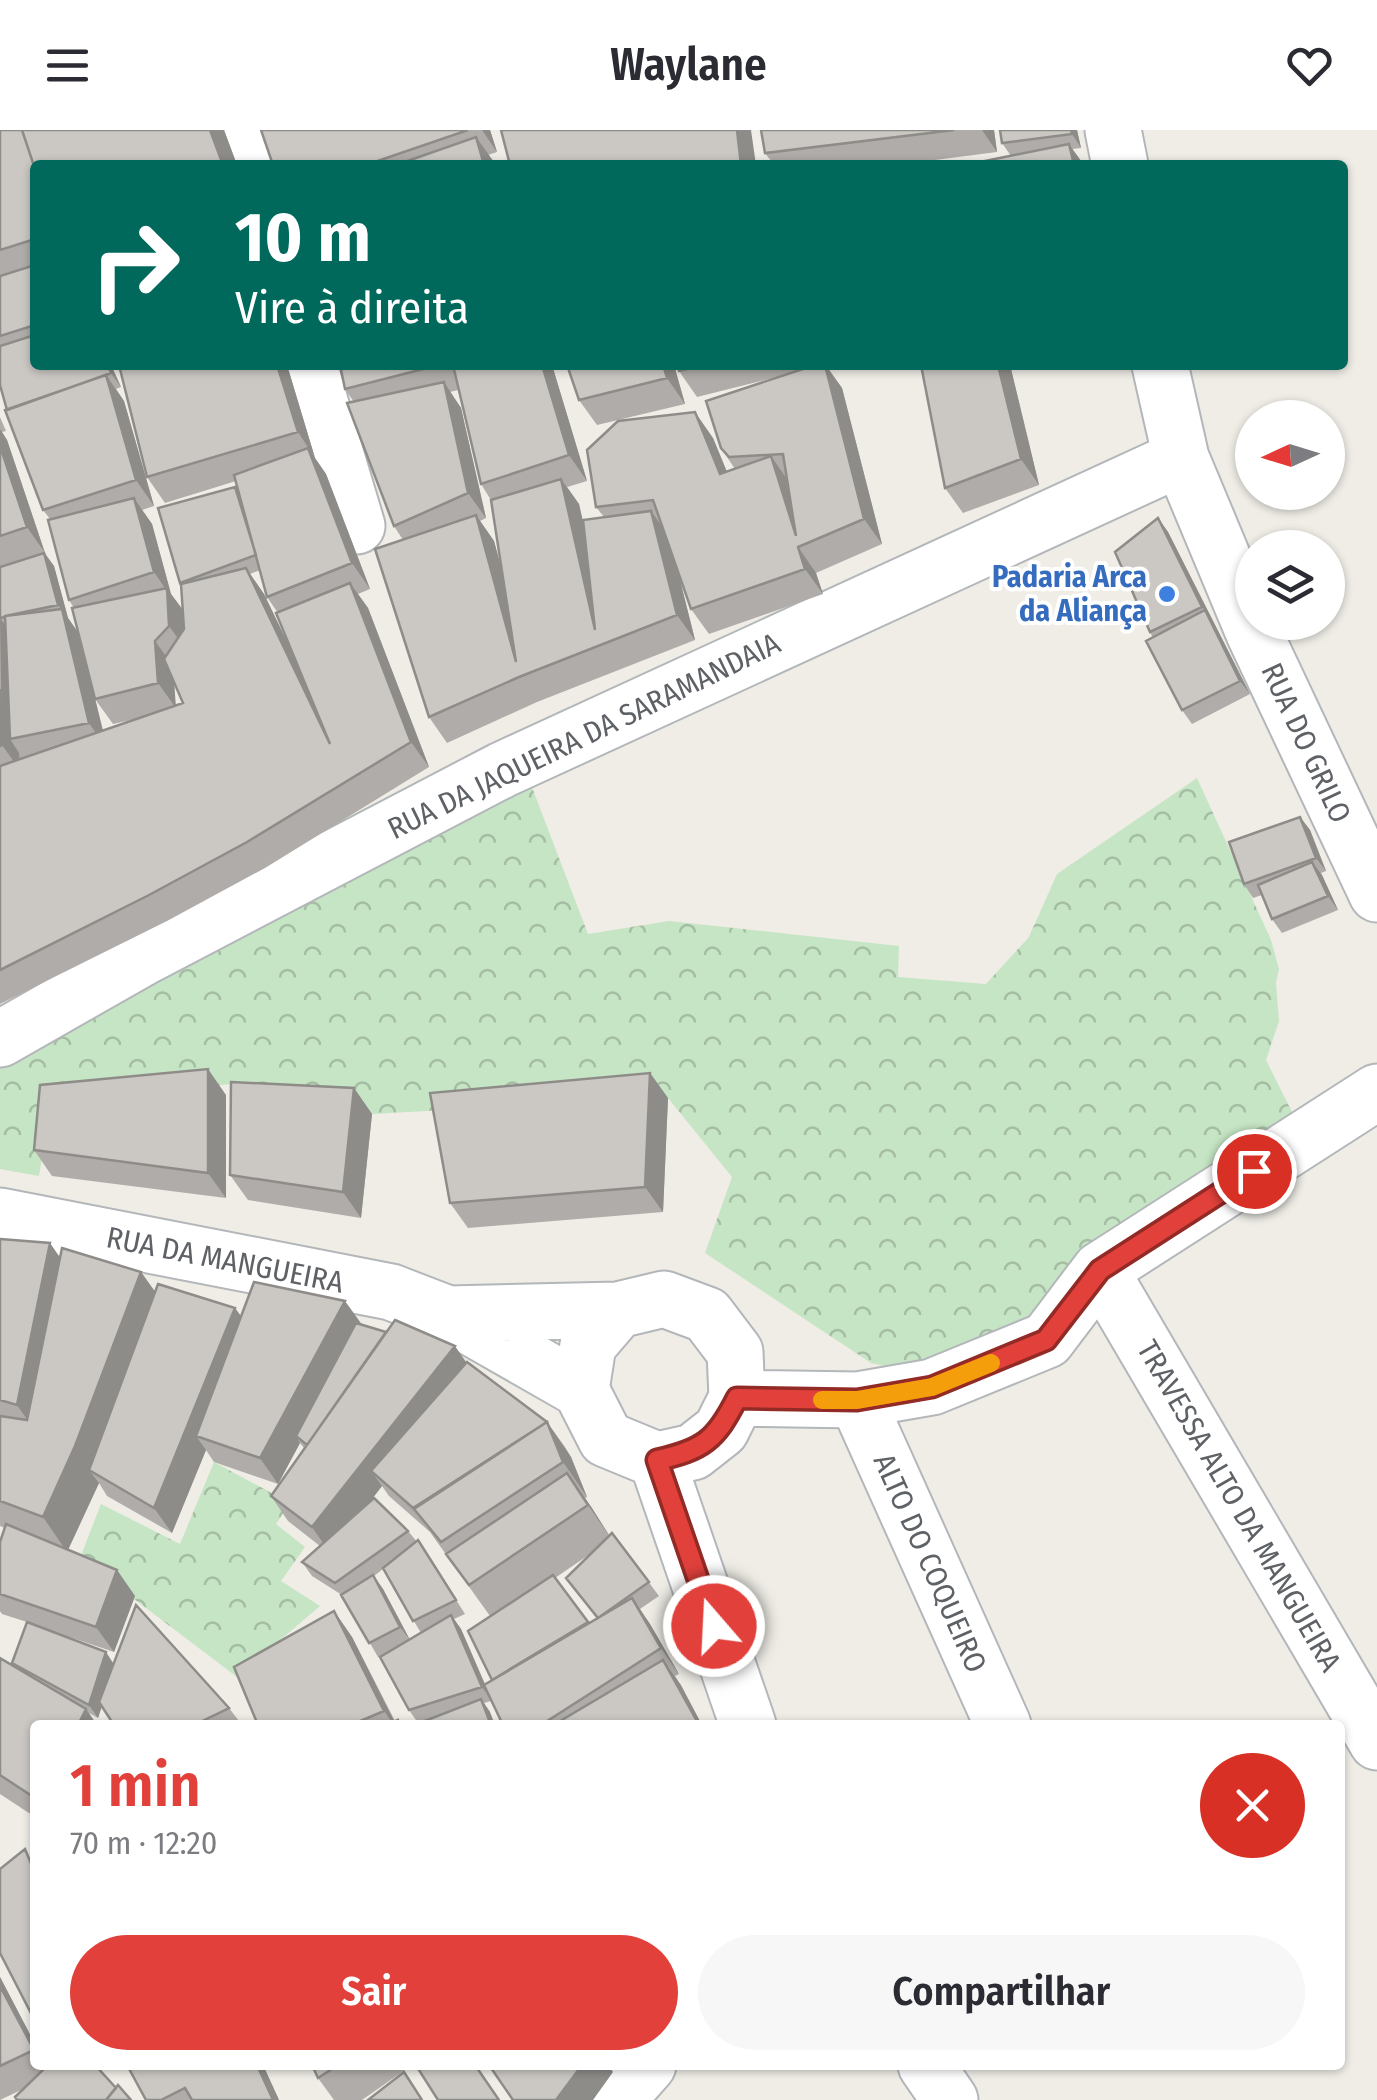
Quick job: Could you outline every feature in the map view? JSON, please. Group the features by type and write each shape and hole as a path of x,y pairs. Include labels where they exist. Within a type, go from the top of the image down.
{"street":[{"path":"234,130 244,160"},
{"path":"1113,130 1119,160"},
{"path":"310,370 356,526"},
{"name":"RUA DO GRILO","path":"1161,370 1181,458 1254,633 1377,894"},
{"name":"RUA DA JAQUEIRA DA SARAMANDAIA","path":"0,1039 144,956 502,770 1181,458"},
{"path":"737,1398 857,1400 932,1387 1046,1340 1100,1270 1377,1092"},
{"name":"RUA DA MANGUEIRA","path":"0,1216 391,1292 448,1314 581,1390"},
{"name":"TRAVESSA ALTO DA MANGUEIRA","path":"1100,1270 1377,1742"},
{"path":"664,1299 707,1315 736,1352 737,1398 721,1430 693,1452 657,1460 606,1439 581,1390 588,1345 618,1310 664,1299"},
{"name":"RUA DA MANGUEIRA","path":"448,1314 618,1310"},
{"name":"ALTO DO COQUEIRO","path":"857,1400 1001,1720"},
{"path":"657,1460 746,1720"},
{"path":"618,2100 644,2070"},
{"path":"929,2070 950,2100"}],"green space":[{"path":"1197,778 1271,940 1279,969 1279,1021 1266,1060 1295,1118 1036,1333 928,1375 871,1363 705,1253 732,1177 668,1098 372,1114 231,1084 51,1103 39,1176 0,1169 0,1057 530,782 588,934 669,921 899,946 898,977 986,984 1029,937 1057,874"},
{"path":"214,1462 290,1503 276,1524 305,1547 281,1581 320,1606 237,1677 80,1558 101,1504 180,1544"}],"building":[{"path":"0,130 22,130 32,160 30,241 0,250"},
{"path":"22,130 210,130 221,160 32,160"},
{"path":"261,130 468,130 381,160 271,160"},
{"path":"501,130 737,130 740,160 509,160"},
{"path":"761,130 954,130 765,153"},
{"path":"1000,130 1071,130 1072,134 1002,143"},
{"path":"476,137 483,160 410,160"},
{"path":"1069,144 1073,160 990,160"},
{"path":"30,267 30,327 0,336 0,276"},
{"path":"30,337 30,370 111,373 7,410 0,385 0,346"},
{"path":"120,370 279,370 298,432 147,477"},
{"path":"341,370 419,370 345,389"},
{"path":"454,370 544,370 569,455 481,484"},
{"path":"569,370 665,370 667,378 579,400"},
{"path":"800,370 826,370 864,519 798,547 805,569 691,609 653,500 596,507 587,450 618,421 695,412 720,474 771,456 796,536 783,454 729,457 721,448 706,401"},
{"path":"922,370 999,370 1021,459 945,488"},
{"path":"106,375 136,480 43,510 5,410"},
{"path":"444,382 468,493 394,526 347,403"},
{"path":"0,446 27,527 0,536"},
{"path":"308,448 352,563 267,597 234,475"},
{"path":"561,479 595,630 583,520 651,511 677,615 429,717 375,549 476,515 516,662 491,500"},
{"path":"235,487 256,555 180,583 158,508"},
{"path":"134,498 154,572 69,600 48,520"},
{"path":"1158,518 1202,607 1150,632 1115,552"},
{"path":"44,553 58,605 0,618 0,567"},
{"path":"246,568 330,744 276,613 350,583 411,742 247,842 0,970 0,766 183,703 164,659 184,629 181,584"},
{"path":"167,588 169,626 155,641 158,683 95,699 72,608"},
{"path":"62,609 89,723 10,739 5,616"},
{"path":"1205,610 1240,681 1182,710 1146,641"},
{"path":"1300,817 1316,858 1244,884 1229,842"},
{"path":"1312,862 1328,896 1272,919 1258,885"},
{"path":"208,1069 208,1173 34,1150 40,1085"},
{"path":"650,1073 645,1187 450,1203 430,1093"},
{"path":"231,1082 354,1088 343,1192 230,1175"},
{"path":"0,1239 50,1243 17,1405 0,1400"},
{"path":"62,1248 141,1272 75,1446 43,1517 0,1501 0,1416 27,1420"},
{"path":"254,1282 345,1301 260,1458 196,1436"},
{"path":"158,1284 235,1308 154,1508 89,1470"},
{"path":"395,1320 455,1346 312,1527 271,1496"},
{"path":"356,1323 386,1332 307,1445 296,1436"},
{"path":"467,1362 547,1422 413,1508 371,1471"},
{"path":"547,1422 563,1462 441,1542 414,1509"},
{"path":"567,1473 588,1505 469,1585 446,1554"},
{"path":"374,1498 408,1531 335,1583 302,1562"},
{"path":"6,1524 117,1570 96,1627 0,1594 0,1542"},
{"path":"612,1533 649,1582 598,1618 566,1578"},
{"path":"418,1540 456,1600 413,1621 383,1568"},
{"path":"373,1575 400,1627 369,1643 341,1595"},
{"path":"553,1575 588,1622 492,1680 468,1631"},
{"path":"632,1598 661,1648 549,1720 501,1720 484,1685"},
{"path":"136,1605 229,1708 204,1720 111,1720 99,1702"},
{"path":"334,1611 384,1711 363,1720 256,1720 234,1667"},
{"path":"451,1615 482,1687 409,1710 380,1657"},
{"path":"27,1622 106,1652 89,1705 12,1663"},
{"path":"0,1658 86,1709 80,1720 30,1720 30,1795 0,1775"},
{"path":"663,1660 696,1720 562,1720"},
{"path":"481,1699 489,1720 427,1720"},
{"path":"25,1849 30,1861 30,2011 0,1953 0,1869"},
{"path":"0,1986 30,2042 30,2052 0,2066"},
{"path":"43,2070 100,2070 116,2088 106,2100 15,2097"},
{"path":"130,2070 259,2070 273,2100 192,2100 185,2088 161,2100 146,2100"},
{"path":"314,2070 330,2070 318,2078"},
{"path":"419,2070 478,2070 499,2100 438,2100"},
{"path":"492,2070 578,2070 556,2100 513,2100"},
{"path":"404,2072 422,2100 368,2100"},
{"path":"118,2085 131,2100 106,2100"}],"slow traffic":[{"path":"822,1400 857,1400 932,1387 991,1363"}],"place":[{"name":"Padaria Arca da Aliança","path":"1167,594"}],"route":[{"path":"714,1626 657,1460 693,1452 721,1430 737,1398 857,1400 932,1387 1046,1340 1100,1270 1254,1171"}]}
